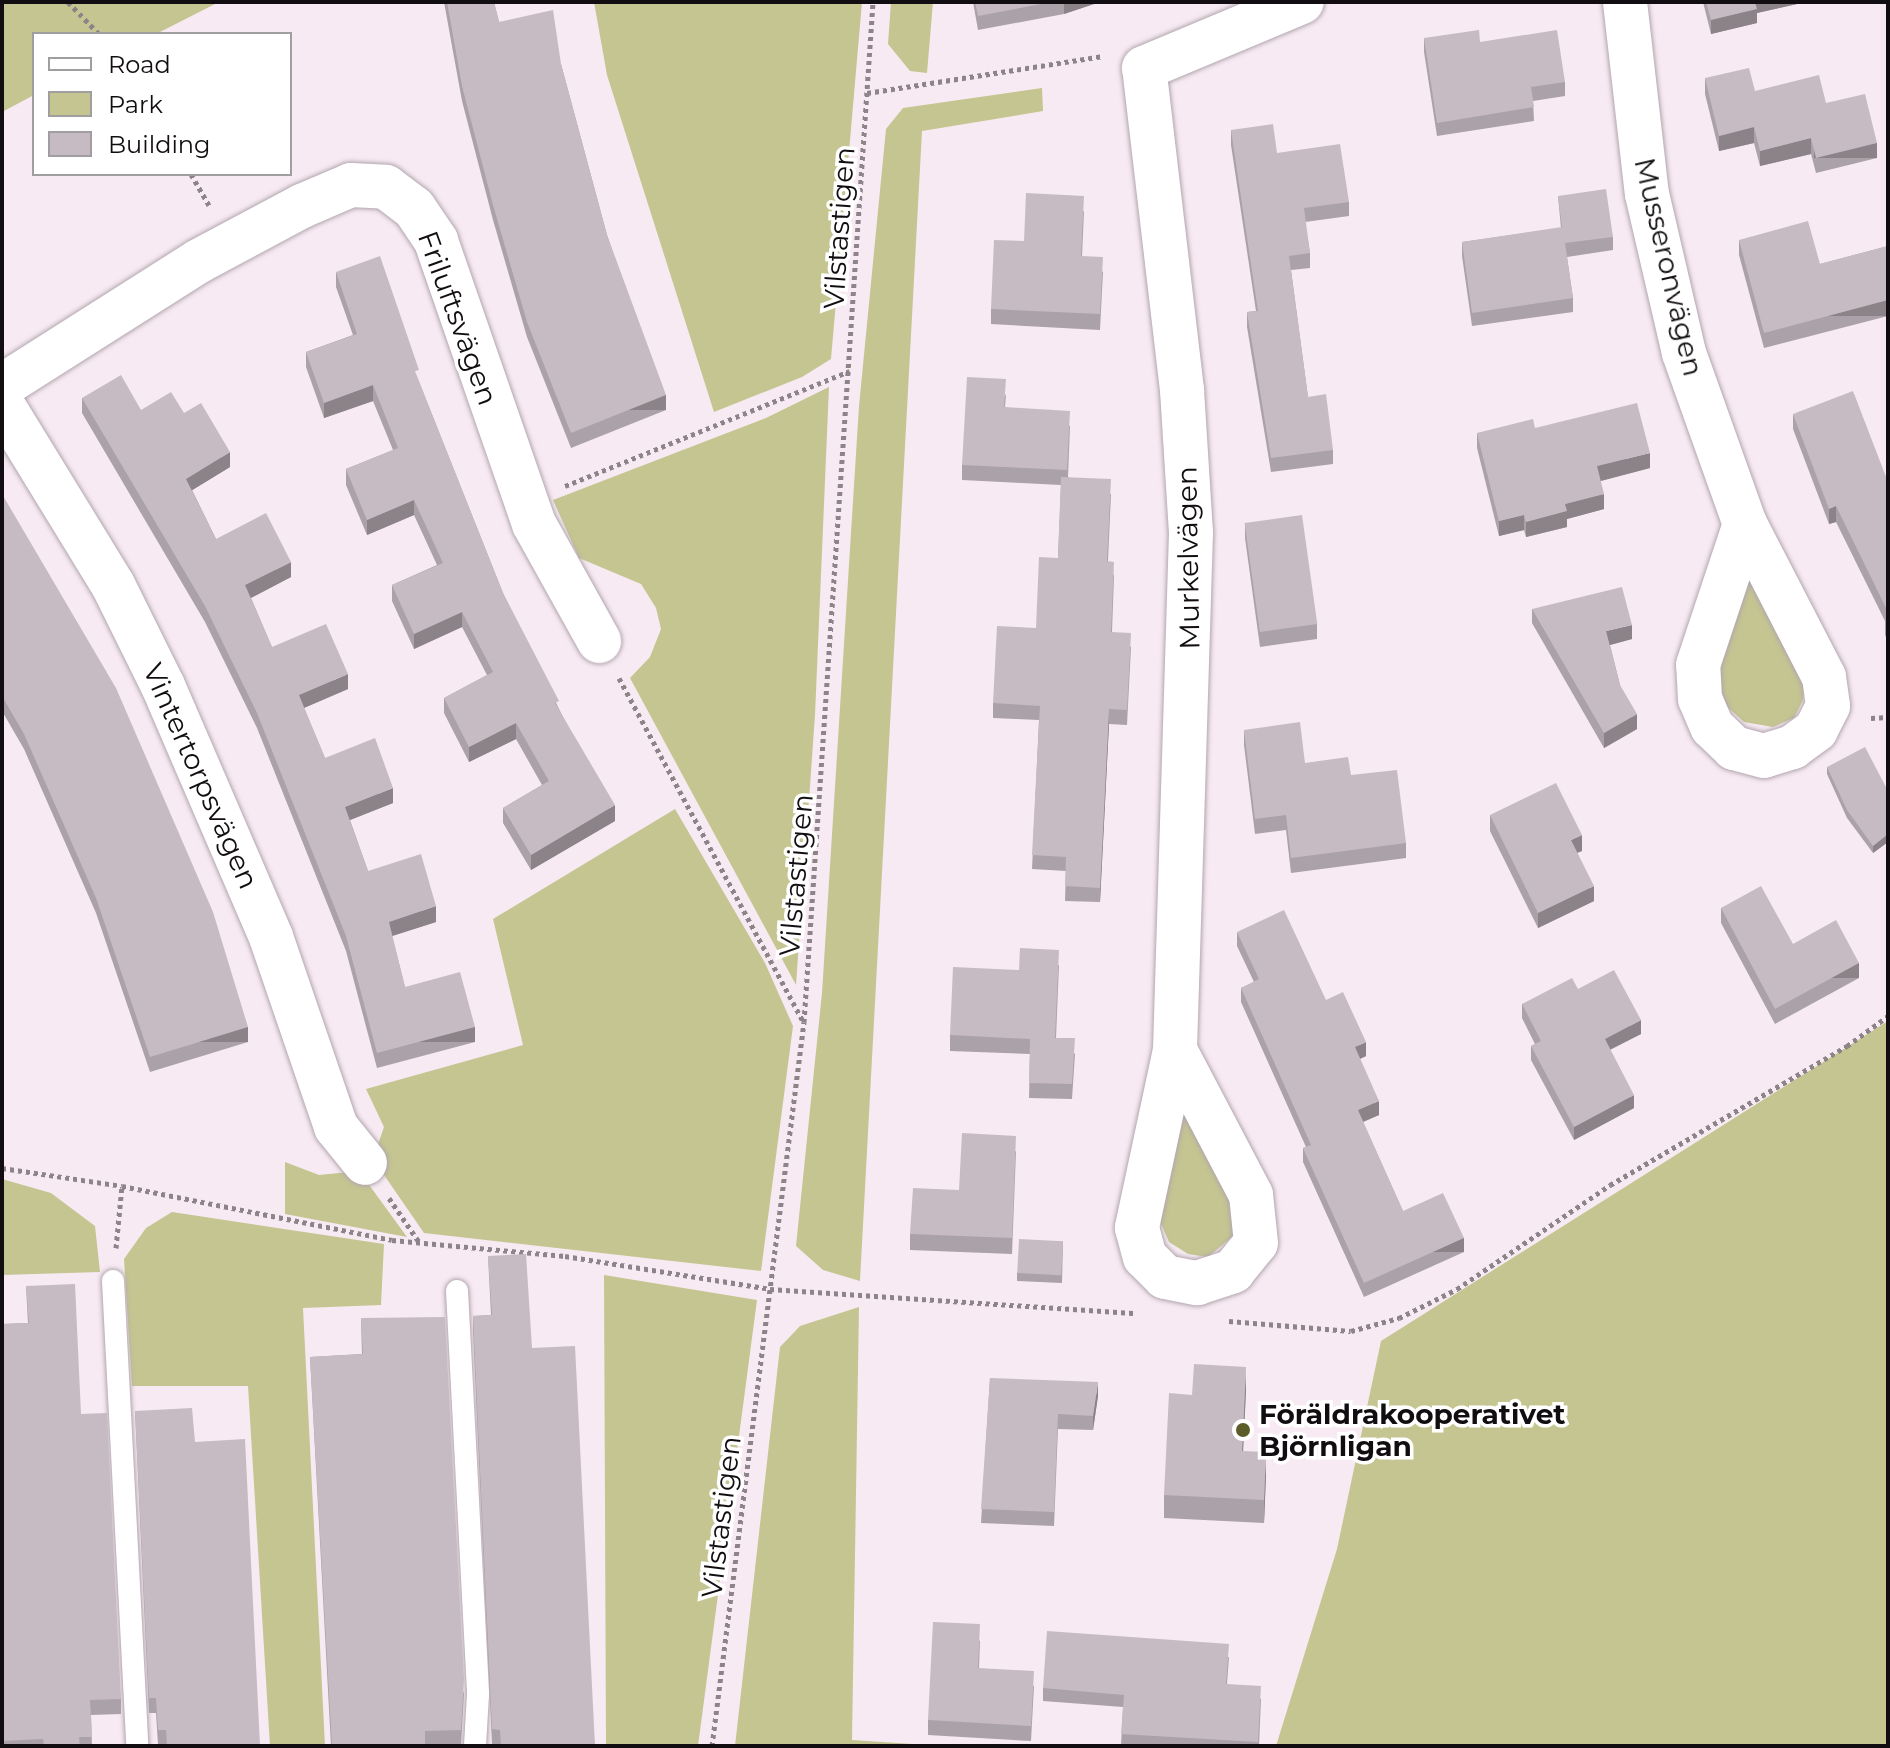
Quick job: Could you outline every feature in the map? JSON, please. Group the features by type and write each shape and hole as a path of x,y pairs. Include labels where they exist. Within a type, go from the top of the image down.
{"street":[{"path":"1144,68 1302,2"},
{"name":"Musseronvägen","path":"1625,2 1647,194 1684,353 1745,524 1824,677 1828,706 1816,730 1793,747 1764,756 1734,748 1712,727 1700,699 1698,665 1745,524"},
{"name":"Murkelvägen","path":"1144,68 1182,390 1191,533 1175,1050 1137,1228 1145,1257 1165,1277 1197,1283 1233,1271 1256,1243 1251,1195 1175,1050"},
{"name":"Friluftsvägen","path":"2,386 199,261 302,206 351,185 386,187 414,208 436,241 526,502 570,596 599,641"},
{"name":"Vintertorpsvägen","path":"2,404 113,585 163,686 271,937 336,1127 365,1163"}],"lane":[{"path":"113,1281 137,1746"},
{"path":"457,1291 478,1694 475,1746"}],"path":[{"path":"68,2 97,32"},
{"name":"Vilstastigen","path":"712,1746 804,1022 873,2"},
{"path":"867,93 1052,67 1129,50 1142,56 1144,68"},
{"path":"526,502 850,371"},
{"path":"599,641 804,1022"},
{"path":"1227,1321 1351,1331 1399,1318 1457,1289 1610,1185 1847,1046 1888,1016"},
{"path":"365,1163 420,1243"},
{"path":"2,1168 122,1186 420,1243 565,1256 770,1289 1144,1313"},
{"path":"113,1281 122,1186"}],"green space":[{"path":"2,2 219,2 160,32 32,32 32,96 2,112"},
{"path":"594,2 862,2 831,359 802,377 714,412 607,75"},
{"path":"891,2 933,2 927,73 910,71 888,44"},
{"path":"1042,88 1043,111 922,131 860,1281 823,1270 796,1246 822,993 859,406 886,129 903,108"},
{"path":"829,387 815,715 796,985 630,678 650,657 661,629 656,608 641,584 579,558 553,500 766,418"},
{"path":"1744,575 1756,583 1805,678 1803,700 1794,718 1773,727 1744,722 1724,704 1717,674"},
{"path":"675,809 765,963 793,1026 761,1271 424,1233 373,1159 384,1127 366,1089 523,1045 493,919"},
{"path":"1888,1021 1888,1746 1276,1746 1337,1549 1381,1341"},
{"path":"1192,1112 1241,1209 1233,1236 1208,1257 1188,1254 1169,1242 1159,1219 1179,1117"},
{"path":"285,1162 319,1175 359,1171 407,1237 285,1214"},
{"path":"2,1179 51,1193 95,1226 100,1272 2,1275"},
{"path":"172,1212 384,1244 381,1305 303,1308 325,1746 270,1746 248,1386 132,1386 124,1259 146,1228"},
{"path":"604,1275 757,1300 698,1746 606,1746"},
{"path":"859,1307 852,1740 943,1746 735,1746 780,1347 800,1326"}],"building":[{"path":"447,2 494,2 499,22 553,10 561,64 607,235 666,395 571,433 527,322 493,205 462,86"},
{"path":"975,2 1052,2 978,16"},
{"path":"1706,2 1755,2 1757,9 1711,20"},
{"path":"1479,30 1480,42 1557,30 1565,82 1531,87 1534,107 1437,123 1424,38"},
{"path":"1749,68 1755,91 1819,75 1826,103 1865,94 1877,143 1816,158 1811,138 1760,151 1754,127 1719,136 1705,78"},
{"path":"1273,124 1277,153 1340,144 1349,202 1304,208 1310,253 1289,256 1308,397 1326,394 1333,450 1271,458 1247,312 1258,311 1231,130"},
{"path":"1606,189 1613,237 1565,243 1573,298 1472,313 1462,242 1562,227 1558,196"},
{"path":"1026,193 1084,196 1081,256 1103,257 1100,314 991,309 994,240 1024,241"},
{"path":"1808,221 1820,264 1888,246 1888,300 1764,333 1739,240"},
{"path":"380,256 419,370 415,371 503,593 559,701 555,703 615,805 531,855 503,808 549,781 516,723 469,747 444,698 493,672 462,612 414,634 392,585 443,563 414,500 367,520 346,469 398,448 373,385 324,403 306,352 357,334 336,272"},
{"path":"121,375 141,410 171,392 184,413 201,403 230,452 186,479 216,539 266,513 291,562 245,585 272,647 326,624 348,674 299,695 325,758 375,738 393,788 345,807 368,871 421,854 436,906 389,922 405,987 460,972 475,1027 377,1053 346,936 257,713 205,606 82,398"},
{"path":"967,377 1006,379 1004,407 1070,411 1067,470 962,465"},
{"path":"1853,391 1888,482 1888,612 1836,506 1829,509 1793,414"},
{"path":"1637,403 1650,453 1597,466 1604,494 1565,504 1567,511 1526,522 1524,515 1499,521 1477,433 1533,419 1535,428"},
{"path":"1061,477 1111,479 1107,561 1114,562 1111,632 1131,633 1127,710 1109,709 1100,888 1065,886 1066,857 1032,855 1040,706 993,703 997,626 1036,628 1039,557 1058,558"},
{"path":"2,494 116,688 213,912 248,1027 150,1057 96,898 24,734 2,696"},
{"path":"1302,515 1317,624 1260,632 1245,523"},
{"path":"1622,587 1632,625 1606,631 1620,685 1637,714 1604,733 1532,609"},
{"path":"1300,722 1305,763 1348,757 1351,775 1397,770 1406,843 1291,858 1286,815 1255,819 1244,730"},
{"path":"1865,747 1888,791 1888,834 1873,846 1847,810 1827,767"},
{"path":"1556,783 1582,835 1571,840 1594,886 1538,913 1490,815"},
{"path":"1761,886 1793,944 1836,920 1859,963 1775,1009 1721,908"},
{"path":"1284,910 1326,1000 1343,992 1366,1042 1355,1047 1379,1101 1358,1110 1403,1211 1443,1193 1464,1238 1364,1283 1303,1148 1311,1145 1241,988 1259,979 1237,932"},
{"path":"1020,948 1059,950 1055,1038 1075,1038 1072,1084 1029,1083 1030,1039 950,1035 953,967 1019,970"},
{"path":"1614,970 1641,1020 1605,1039 1634,1095 1574,1127 1531,1046 1541,1041 1522,1004 1572,978 1578,989"},
{"path":"962,1133 1016,1136 1012,1238 910,1234 913,1188 959,1190"},
{"path":"1019,1239 1063,1241 1061,1275 1017,1273"},
{"path":"526,1254 532,1348 575,1346 595,1746 501,1746 500,1730 492,1729 473,1316 492,1315 488,1256"},
{"path":"75,1284 81,1414 107,1413 121,1699 90,1700 92,1737 79,1737 80,1746 44,1746 43,1739 2,1741 2,1324 29,1323 26,1286"},
{"path":"445,1317 464,1679 461,1730 425,1731 425,1746 332,1746 310,1357 363,1354 361,1318"},
{"path":"1194,1364 1246,1367 1242,1451 1266,1452 1264,1500 1164,1495 1169,1393 1192,1395"},
{"path":"990,1378 1098,1382 1093,1416 1058,1414 1054,1512 981,1509"},
{"path":"192,1408 195,1442 245,1439 260,1746 167,1746 166,1730 158,1730 156,1698 149,1698 135,1411"},
{"path":"933,1622 980,1624 978,1668 1034,1671 1031,1726 928,1720"},
{"path":"1047,1631 1229,1644 1226,1684 1261,1686 1258,1742 1121,1734 1124,1695 1043,1688"}],"place":[{"name":"Föräldrakooperativet Björnligan","path":"1243,1430"}]}
